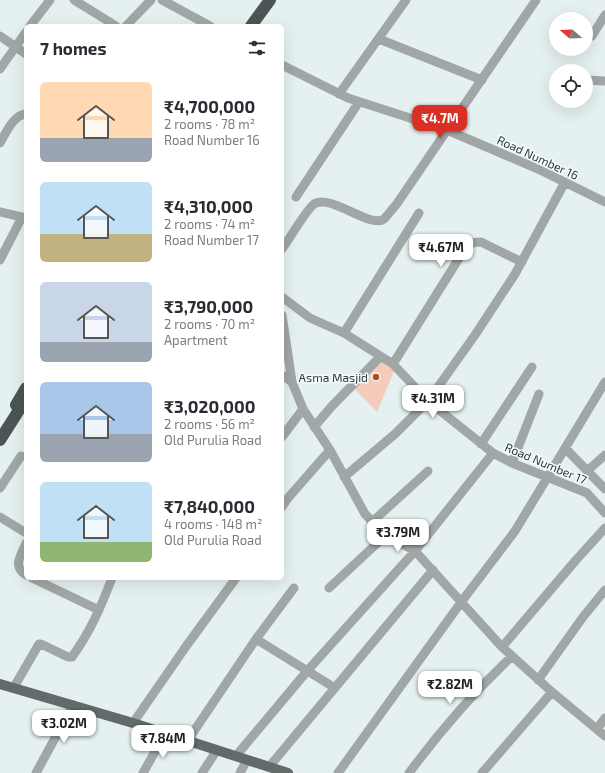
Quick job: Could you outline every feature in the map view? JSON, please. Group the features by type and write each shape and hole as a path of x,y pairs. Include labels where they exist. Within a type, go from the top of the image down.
{"highway":[{"path":"252,24 270,0"},
{"path":"259,24 277,0"},
{"path":"0,429 24,391"},
{"path":"0,440 24,402"}],"main road":[{"path":"0,684 133,723 288,773"}],"street":[{"path":"32,24 50,0"},
{"path":"74,0 113,24"},
{"path":"128,24 151,0"},
{"path":"162,0 206,24"},
{"path":"339,94 406,0"},
{"path":"284,246 310,207 317,202 329,203 371,220 380,221 384,219 396,205 536,0"},
{"path":"593,34 605,15"},
{"path":"0,69 24,35"},
{"path":"0,36 24,53"},
{"path":"379,39 482,80"},
{"name":"Road Number 16","path":"284,66 339,94 359,102 448,130 538,169 605,202"},
{"path":"593,80 605,81"},
{"path":"296,197 359,102"},
{"path":"0,143 19,115 24,114"},
{"path":"344,477 395,434 428,401 475,335 515,274 565,182"},
{"path":"0,212 24,217 0,260"},
{"path":"344,333 419,213"},
{"path":"392,364 466,247 475,242 481,242 522,262"},
{"name":"Road Number 17","path":"284,298 310,318 344,333 392,364 428,401 493,453 512,463 587,493 605,513"},
{"path":"284,328 292,382 303,409 330,450 365,514 386,535 415,551 462,601 502,647 538,680 605,736"},
{"path":"314,427 332,406 380,357"},
{"path":"481,444 532,367"},
{"path":"284,376 292,382"},
{"path":"338,773 462,601 515,531 605,382"},
{"path":"512,463 539,394"},
{"path":"284,434 303,409"},
{"path":"565,448 605,490"},
{"path":"284,504 330,450"},
{"path":"236,756 308,670 415,551 493,453"},
{"path":"587,471 605,455"},
{"path":"0,488 22,456"},
{"path":"372,522 428,471"},
{"path":"0,517 24,531"},
{"path":"502,647 605,528"},
{"path":"330,588 386,535"},
{"path":"24,549 18,566 19,570 24,574"},
{"path":"269,767 433,570"},
{"path":"36,580 99,610"},
{"path":"14,687 38,644 68,657 72,657 84,640 99,610 111,580"},
{"path":"133,723 235,580"},
{"path":"188,740 256,639 294,588"},
{"path":"538,680 583,617 605,590"},
{"path":"256,639 335,688"},
{"path":"409,773 432,742 458,712 485,682 512,656"},
{"path":"482,773 552,692"},
{"path":"36,773 73,705"},
{"path":"597,729 605,718"},
{"path":"143,773 165,734"},
{"path":"202,773 217,750"},
{"path":"240,773 248,760"}],"building":[{"name":"Asma Masjid","path":"380,357 395,369 377,412 352,386"}],"place":[{"name":"Asma Masjid","path":"376,377"}]}
